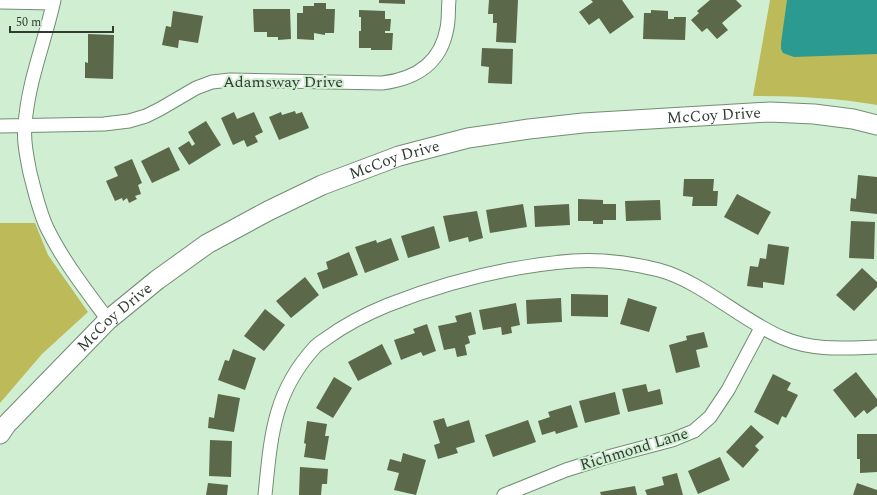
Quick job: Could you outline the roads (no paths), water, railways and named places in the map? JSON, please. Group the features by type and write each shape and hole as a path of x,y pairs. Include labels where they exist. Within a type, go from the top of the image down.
{"street":[{"name":"Adamsway Drive","path":"0,126 104,124 129,121 146,116 196,88 212,82 230,80 382,83 402,80 421,71 430,63 437,53 448,27 449,0"},
{"path":"0,2 54,1 36,64 29,96 25,126 28,163 36,198 47,227 67,263 108,320"},
{"name":"McCoy Drive","path":"0,434 6,425 108,320 157,280 207,244 322,184 398,156 468,138 583,123 770,112 814,114 877,125"},
{"path":"265,495 270,440 278,408 286,389 316,346 341,328 365,314 417,294 470,278 534,266 573,261 597,261 630,264 662,271 690,283 761,328 784,339 817,347 877,346"},
{"name":"Richmond Lane","path":"504,495 566,470 672,440 694,431 710,417 728,390 761,328"}],"water":[{"path":"787,0 877,0 877,54 794,57 783,53 781,43"}]}
